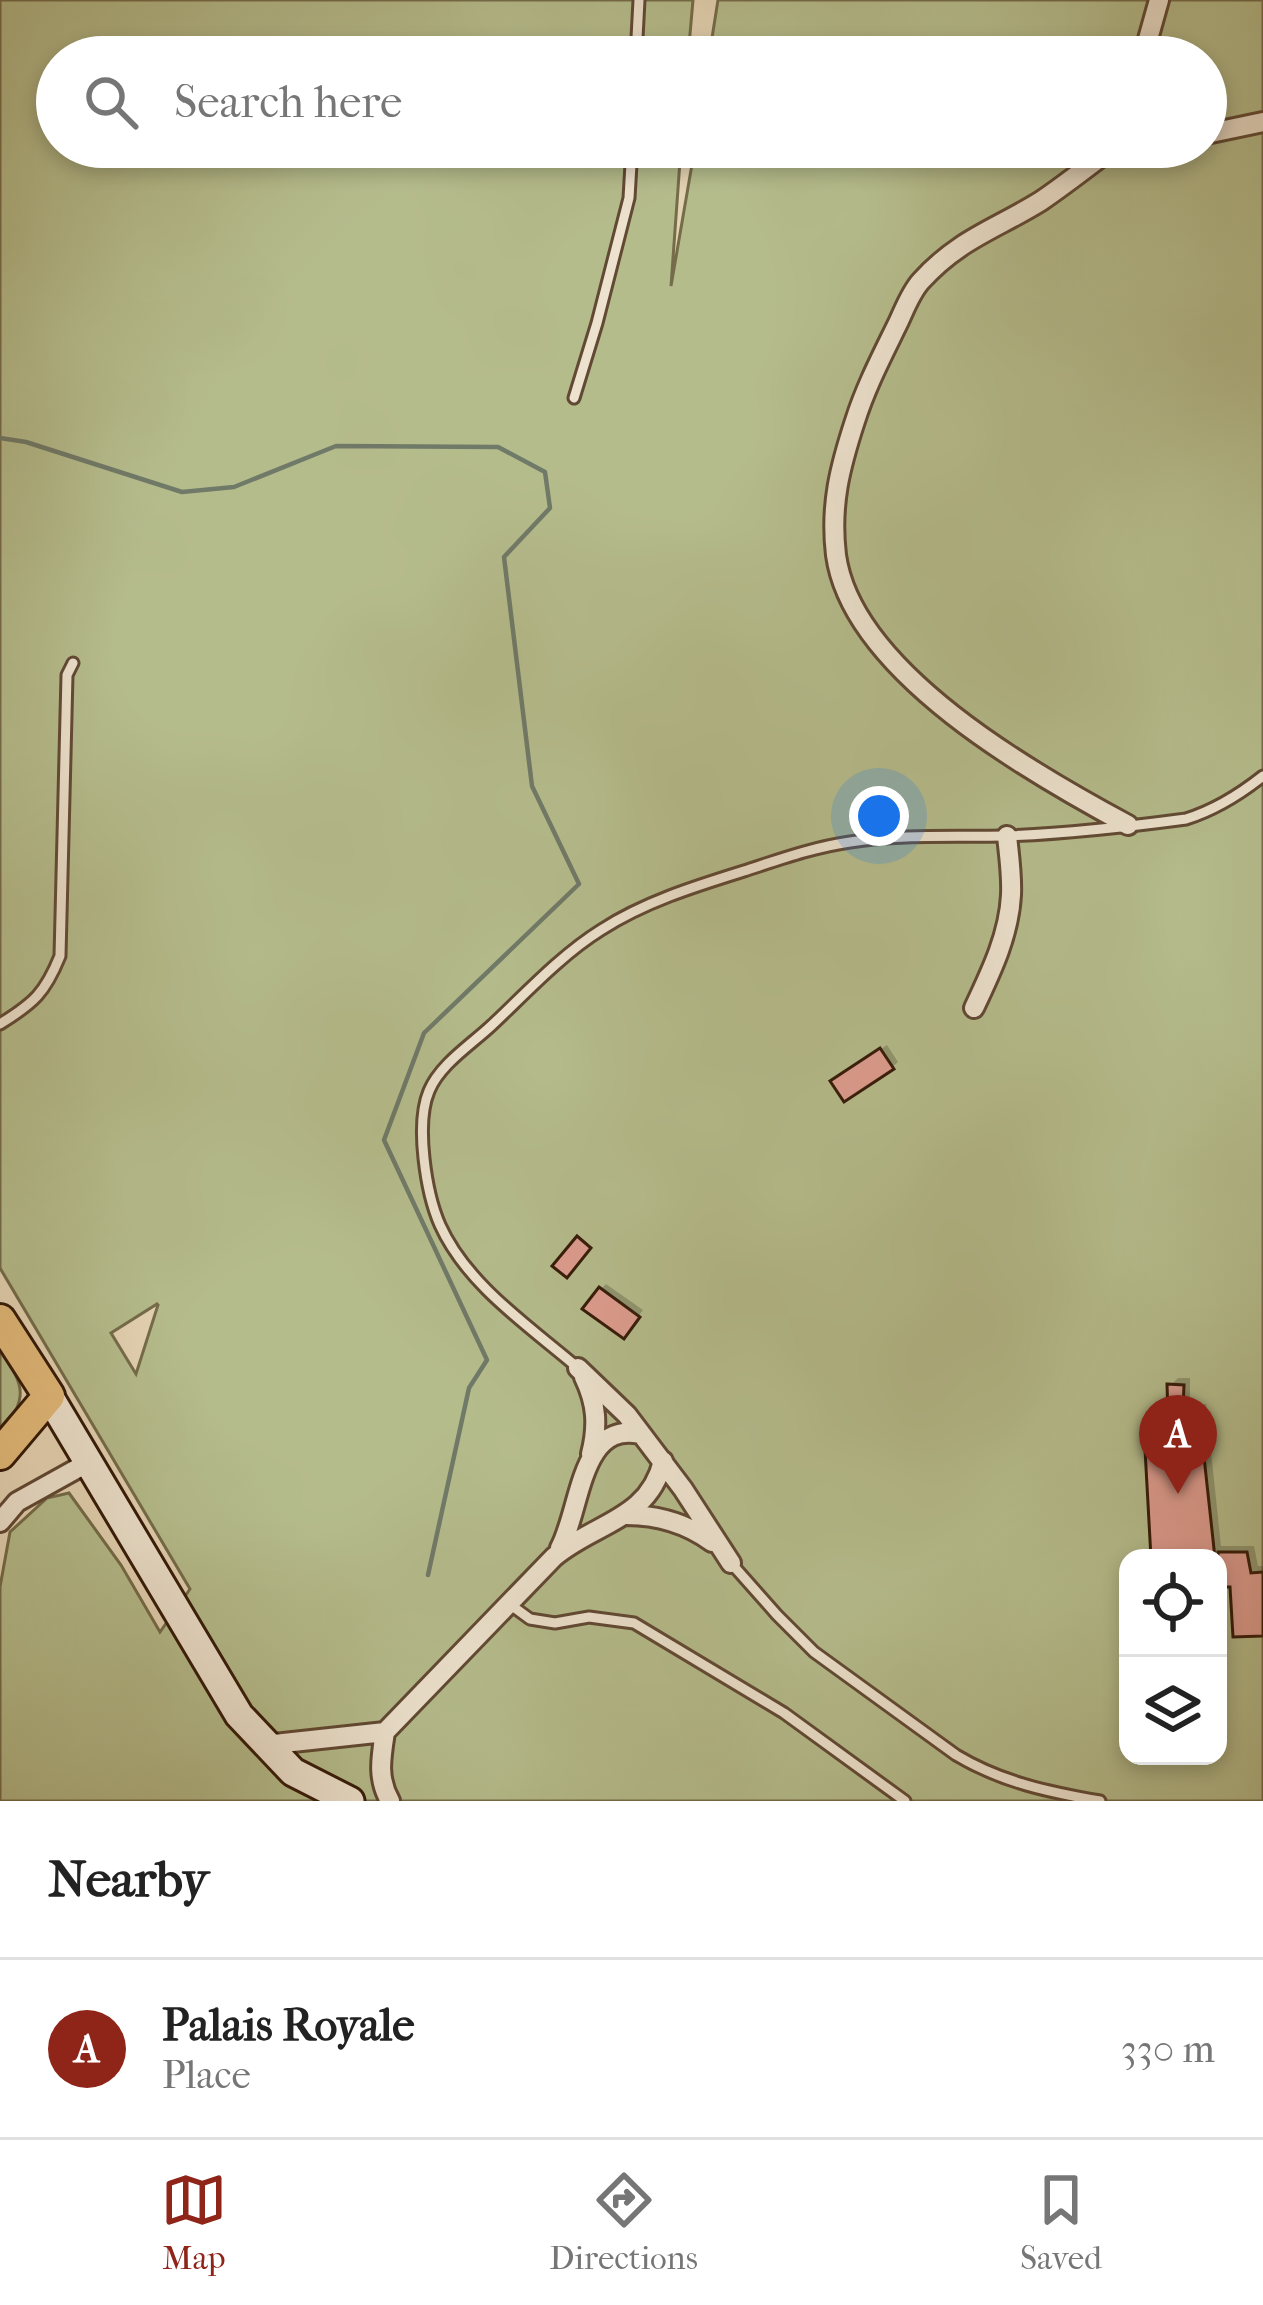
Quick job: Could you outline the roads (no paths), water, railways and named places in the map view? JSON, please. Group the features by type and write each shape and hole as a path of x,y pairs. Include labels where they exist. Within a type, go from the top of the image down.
{"main road":[{"path":"0,1320 50,1396 238,1715 293,1772 350,1801"},
{"path":"0,1454 50,1396"}],"street":[{"path":"1148,36 1159,0"},
{"path":"1227,130 1263,122"},
{"path":"1085,168 1039,202 947,255 916,286 864,392 837,477 836,557 844,587 869,631 948,712 1062,790 1128,825"},
{"path":"974,1008 1007,923 1011,894 1007,836"},
{"path":"578,1368 612,1399 663,1462 731,1563"},
{"path":"554,1557 568,1531 596,1432 592,1395 578,1368"},
{"path":"590,1460 610,1436 626,1431 640,1434"},
{"path":"0,1522 17,1502 88,1462"},
{"path":"390,1801 382,1787 380,1765 385,1732 554,1557 639,1505 655,1488 663,1462"},
{"path":"625,1515 655,1516 697,1531 731,1563"},
{"path":"265,1745 385,1732"}],"lane":[{"path":"637,36 639,0"},
{"path":"574,398 629,199 631,168"},
{"path":"0,1024 25,1009 48,986 60,956 67,675 73,663"},
{"path":"578,1368 476,1280 452,1247 427,1177 423,1131 428,1092 441,1072 581,946 634,912 725,877 848,842 1007,836 1186,819 1209,812 1263,776"},
{"path":"731,1563 814,1652 956,1755 1014,1783 1100,1801"},
{"path":"508,1604 530,1619 555,1624 589,1617 634,1624 784,1713 905,1801"}],"waterway":[{"path":"0,438 182,492 234,487 336,446 498,447 545,472 550,508 504,557 532,786 579,884 424,1033 384,1140 487,1360 469,1388 428,1575"}],"place":[{"name":"Palais Royale","path":"1178,1494"}]}
